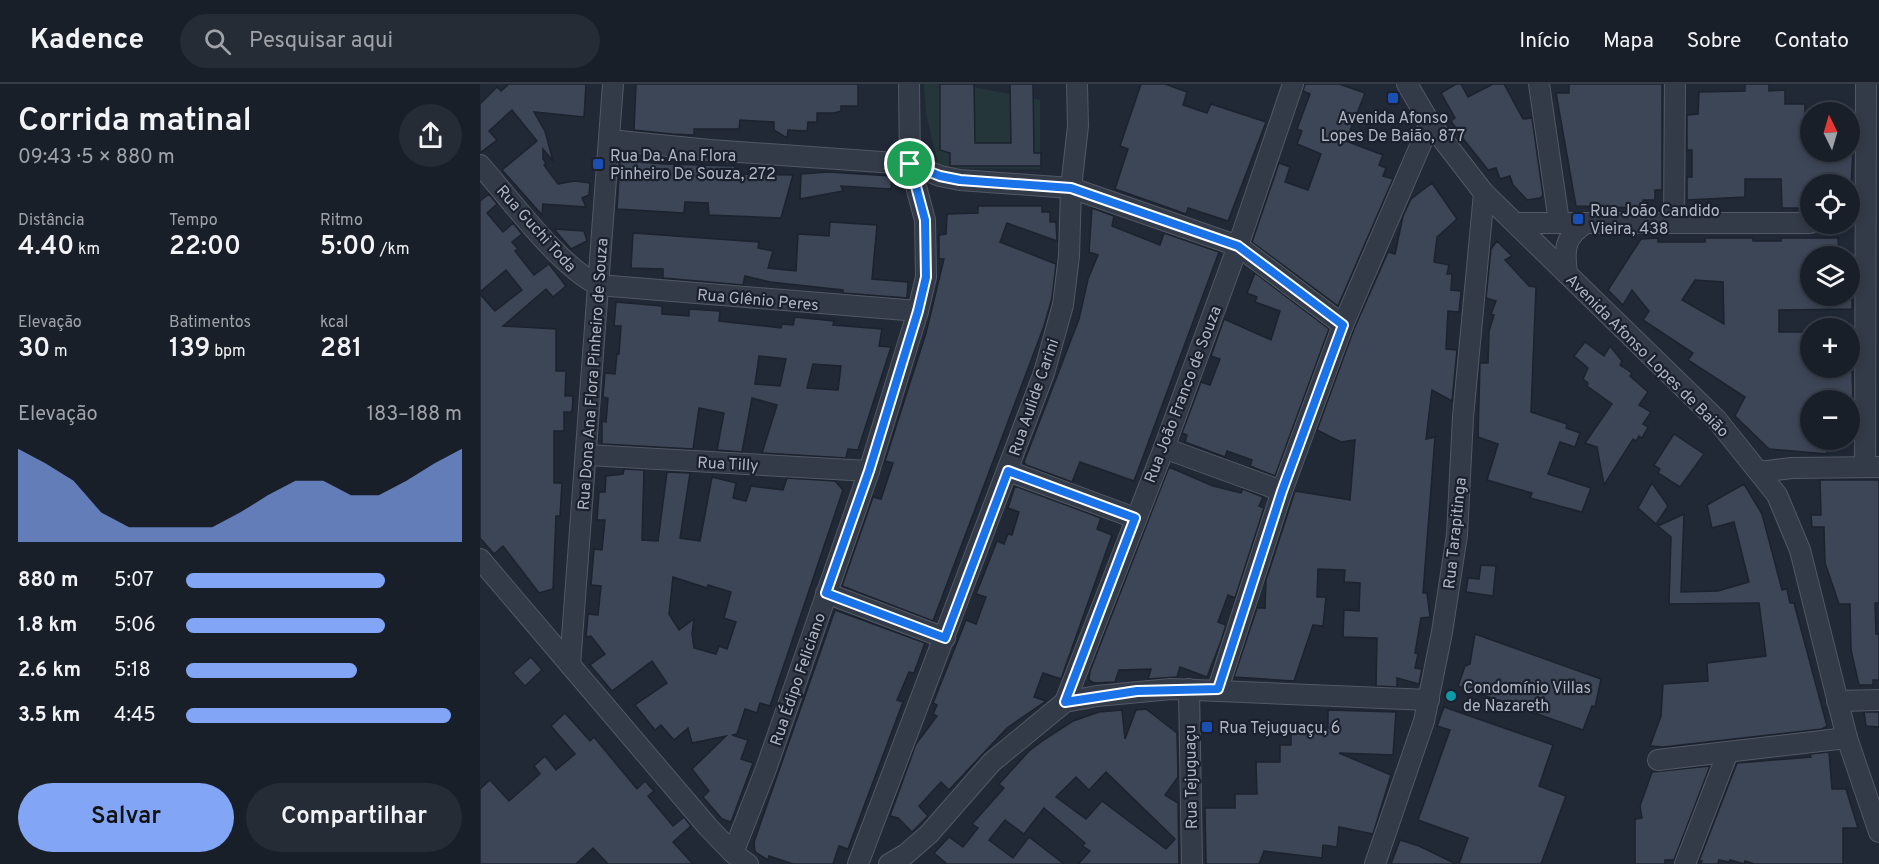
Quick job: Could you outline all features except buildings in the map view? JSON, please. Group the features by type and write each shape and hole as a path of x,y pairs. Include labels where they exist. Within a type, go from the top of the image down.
{"street":[{"name":"Rua Dona Ana Flora Pinheiro de Souza","path":"570,665 613,84"},
{"name":"Rua Édipo Feliciano","path":"741,859 766,769 869,471 918,311 926,277 925,220 910,164 909,84"},
{"name":"Rua Aulide Carini","path":"858,864 1044,373 1063,305 1070,256 1071,188 1078,126 1077,84"},
{"name":"Rua João Franco de Souza","path":"1065,702 1164,448 1238,246 1293,84"},
{"name":"Avenida Afonso Lopes de Baião","path":"1407,84 1430,123 1484,193 1718,420 1776,495 1800,550 1847,738 1877,823"},
{"path":"1539,84 1559,222"},
{"path":"1674,223 1675,84"},
{"path":"1759,472 1792,468 1872,467 1864,223 1866,84"},
{"path":"1218,689 1282,491 1343,325 1430,123"},
{"path":"609,140 710,150 910,164 940,176 960,180 1071,188 1238,246 1343,325"},
{"name":"Rua Guchi Toda","path":"480,165 564,261 585,279 598,285"},
{"name":"Rua Tarapitinga","path":"1375,864 1429,700 1457,535 1463,417 1484,193"},
{"path":"1515,223 1800,223"},
{"path":"1566,274 1566,241 1586,223"},
{"name":"Rua Glênio Peres","path":"598,285 918,311"},
{"path":"1164,448 1282,491"},
{"name":"Rua Tilly","path":"587,455 869,471"},
{"path":"1008,471 1135,518"},
{"path":"480,560 741,859"},
{"path":"826,593 945,638"},
{"path":"889,864 906,854 929,834 992,762 1065,702 1137,691 1189,689 1429,700"},
{"name":"Rua Tejuguaçu","path":"1189,689 1192,864"},
{"path":"1837,700 1879,700"},
{"path":"1658,760 1847,738"},
{"path":"1685,864 1728,752"}],"shaded area":[{"path":"924,84 959,84 1040,100 1040,169 939,168 926,114"}],"place":[{"name":"Avenida Afonso Lopes De Baião, 877","path":"1393,98"},
{"name":"Rua Da. Ana Flora Pinheiro De Souza, 272","path":"598,164"},
{"name":"Rua João Candido Vieira, 438","path":"1578,219"},
{"name":"Condomínio Villas de Nazareth","path":"1451,696"},
{"name":"Rua Tejuguaçu, 6","path":"1207,727"}],"route":[{"path":"910,164 940,176 960,180 1071,188 1238,246 1343,325 1282,491 1218,689 1137,691 1065,702 1135,518 1008,471 945,638 826,593 869,471 918,311 926,277 925,220 910,164"}]}
